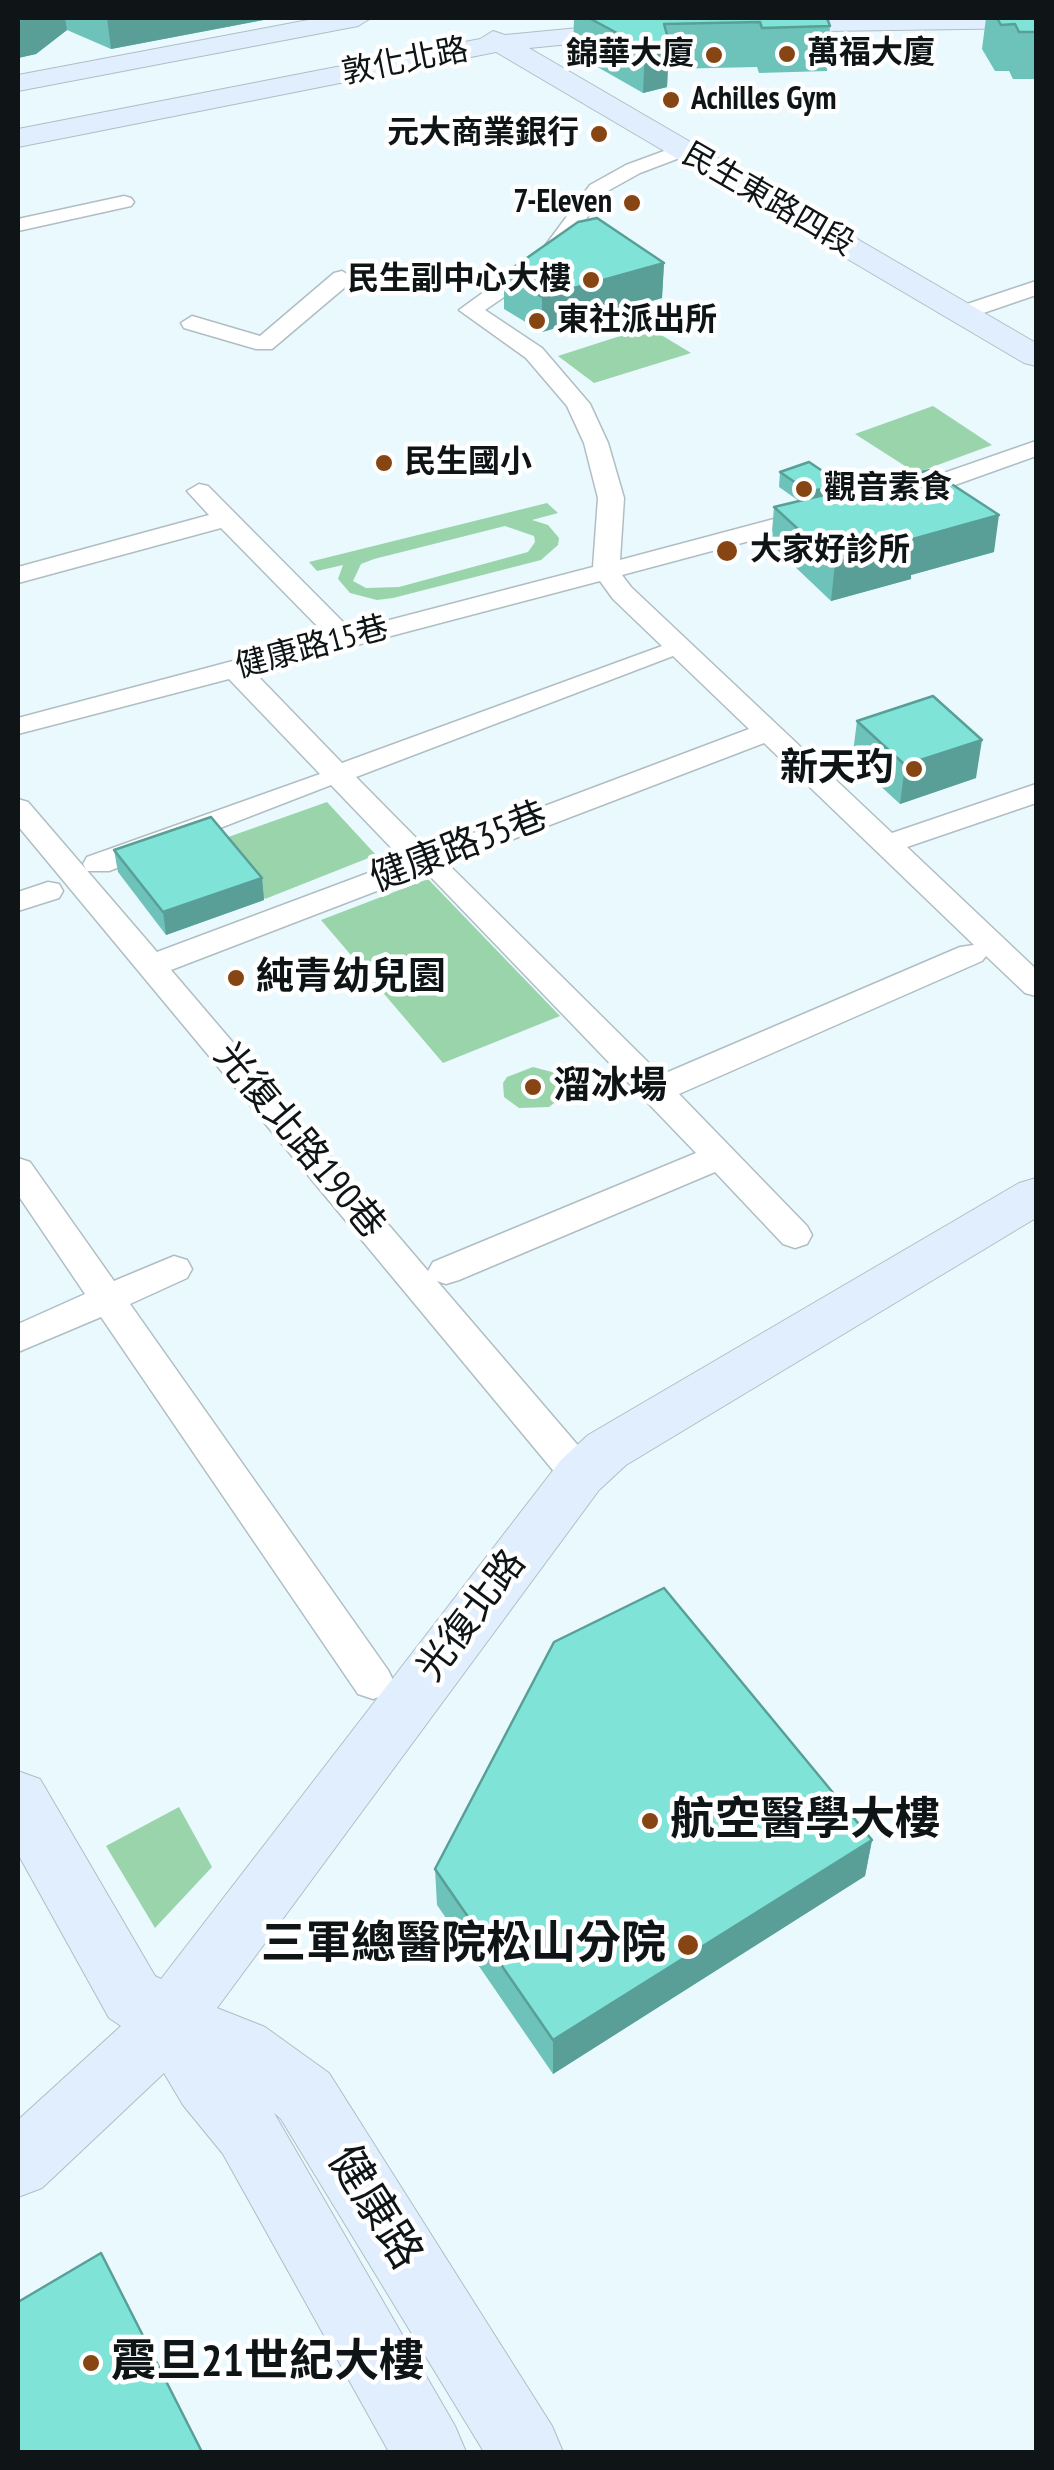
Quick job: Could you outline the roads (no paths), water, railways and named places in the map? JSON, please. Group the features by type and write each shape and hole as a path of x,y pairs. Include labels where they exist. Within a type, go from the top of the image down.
{"street":[{"name":"敦化北路","path":"18,84 358,18"},
{"path":"736,27 1036,20"},
{"name":"敦化北路","path":"18,111 469,24 676,28"},
{"name":"敦化北路","path":"18,138 510,27"},
{"name":"民生東路四段","path":"510,27 683,150 975,309 1036,335"},
{"name":"民生東路四段","path":"510,27 975,309 1036,356"},
{"path":"123,63 146,86"},
{"path":"683,150 633,169 597,189 550,256 470,310 534,352 578,404 596,443 611,498 606,570 622,594 1036,986"},
{"path":"18,225 124,202"},
{"path":"192,323 264,344 342,278"},
{"path":"975,309 1036,288"},
{"path":"872,502 1036,448"},
{"path":"199,491 345,639"},
{"name":"健康路15巷","path":"18,726 836,511"},
{"path":"18,575 224,519"},
{"path":"351,770 662,654"},
{"path":"234,668 657,1090 794,1236"},
{"name":"健康路35巷","path":"152,966 431,866 767,732"},
{"path":"98,864 318,782"},
{"path":"885,845 1036,793"},
{"name":"光復北路190巷","path":"18,808 580,1475"},
{"path":"18,902 48,891"},
{"path":"657,1090 972,954"},
{"path":"446,1271 721,1156"},
{"path":"18,1170 374,1682"},
{"name":"光復北路","path":"18,2164 125,2069 170,2020 580,1475 607,1450 1036,1194"},
{"path":"18,1338 174,1269"},
{"name":"健康路","path":"18,1798 132,1997 170,2020 242,2049 305,2096 526,2452"},
{"name":"健康路","path":"170,2020 206,2083 246,2130 429,2452"}],"place":[{"name":"萬福大廈","path":"787,54"},
{"name":"錦華大廈","path":"714,55"},
{"name":"Achilles Gym","path":"671,100"},
{"name":"元大商業銀行","path":"599,134"},
{"name":"7-Eleven","path":"632,203"},
{"name":"民生副中心大樓","path":"591,280"},
{"name":"東社派出所","path":"537,321"},
{"name":"民生國小","path":"384,463"},
{"name":"觀音素食","path":"804,489"},
{"name":"大家好診所","path":"727,551"},
{"name":"新天玓","path":"914,769"},
{"name":"純青幼兒園","path":"236,978"},
{"name":"溜冰場","path":"533,1087"},
{"name":"航空醫學大樓","path":"650,1821"},
{"name":"三軍總醫院松山分院","path":"688,1945"},
{"name":"震旦21世紀大樓","path":"91,2363"}]}
